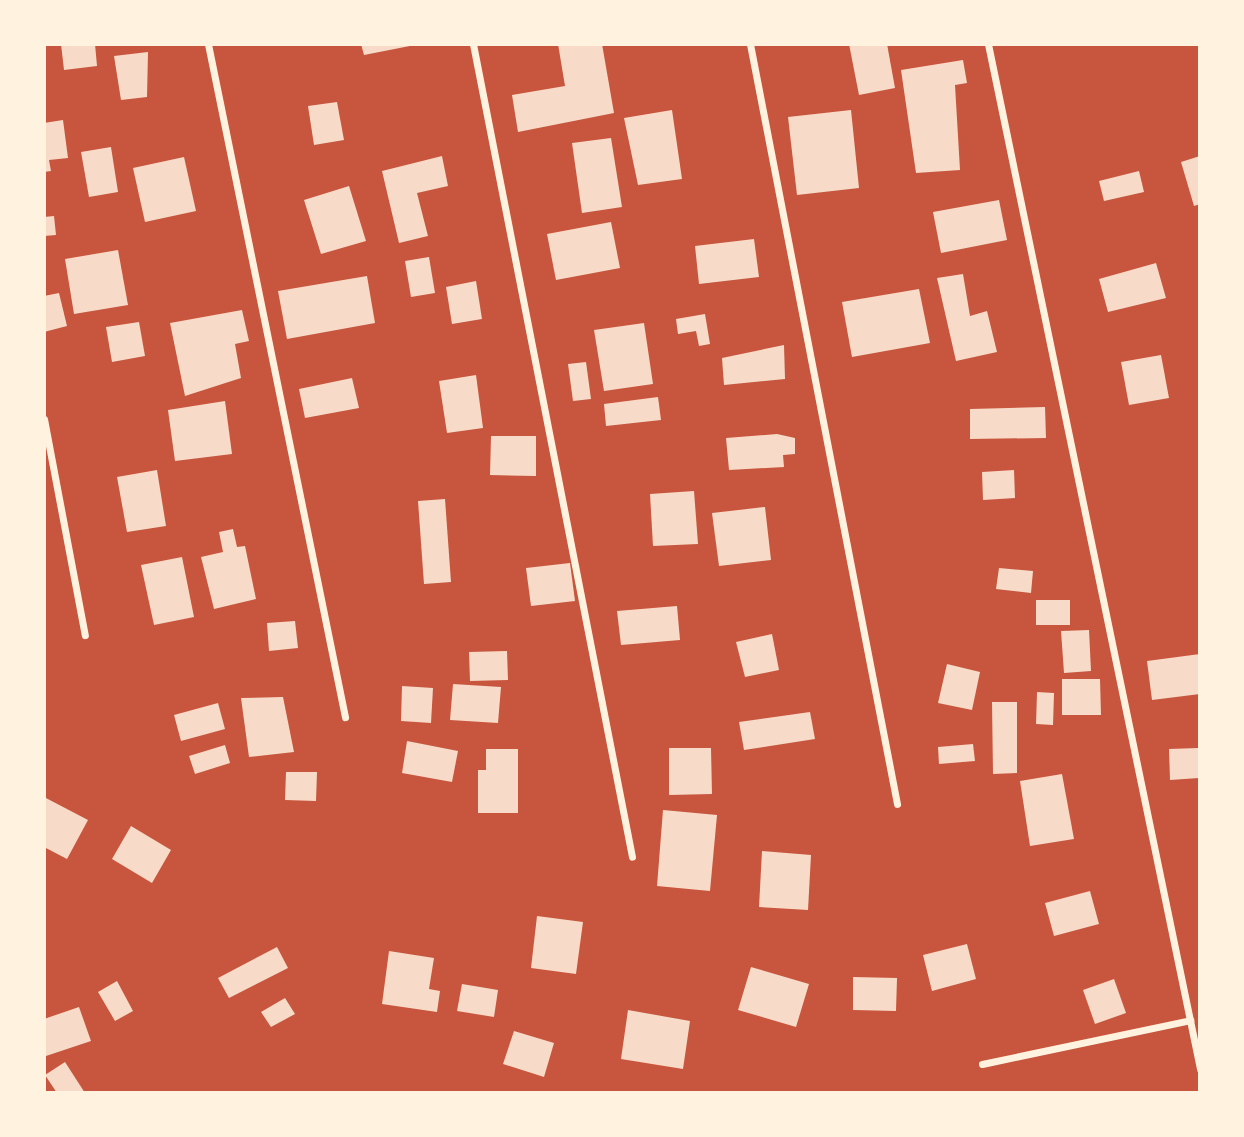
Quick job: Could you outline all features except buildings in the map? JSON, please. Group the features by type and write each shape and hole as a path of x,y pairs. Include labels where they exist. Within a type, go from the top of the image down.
{"street":[{"path":"208,44 345,717"},
{"path":"473,44 632,857"},
{"path":"750,44 897,804"},
{"path":"988,44 1200,1069"},
{"path":"44,419 85,635"},
{"path":"982,1064 1190,1020"}]}
